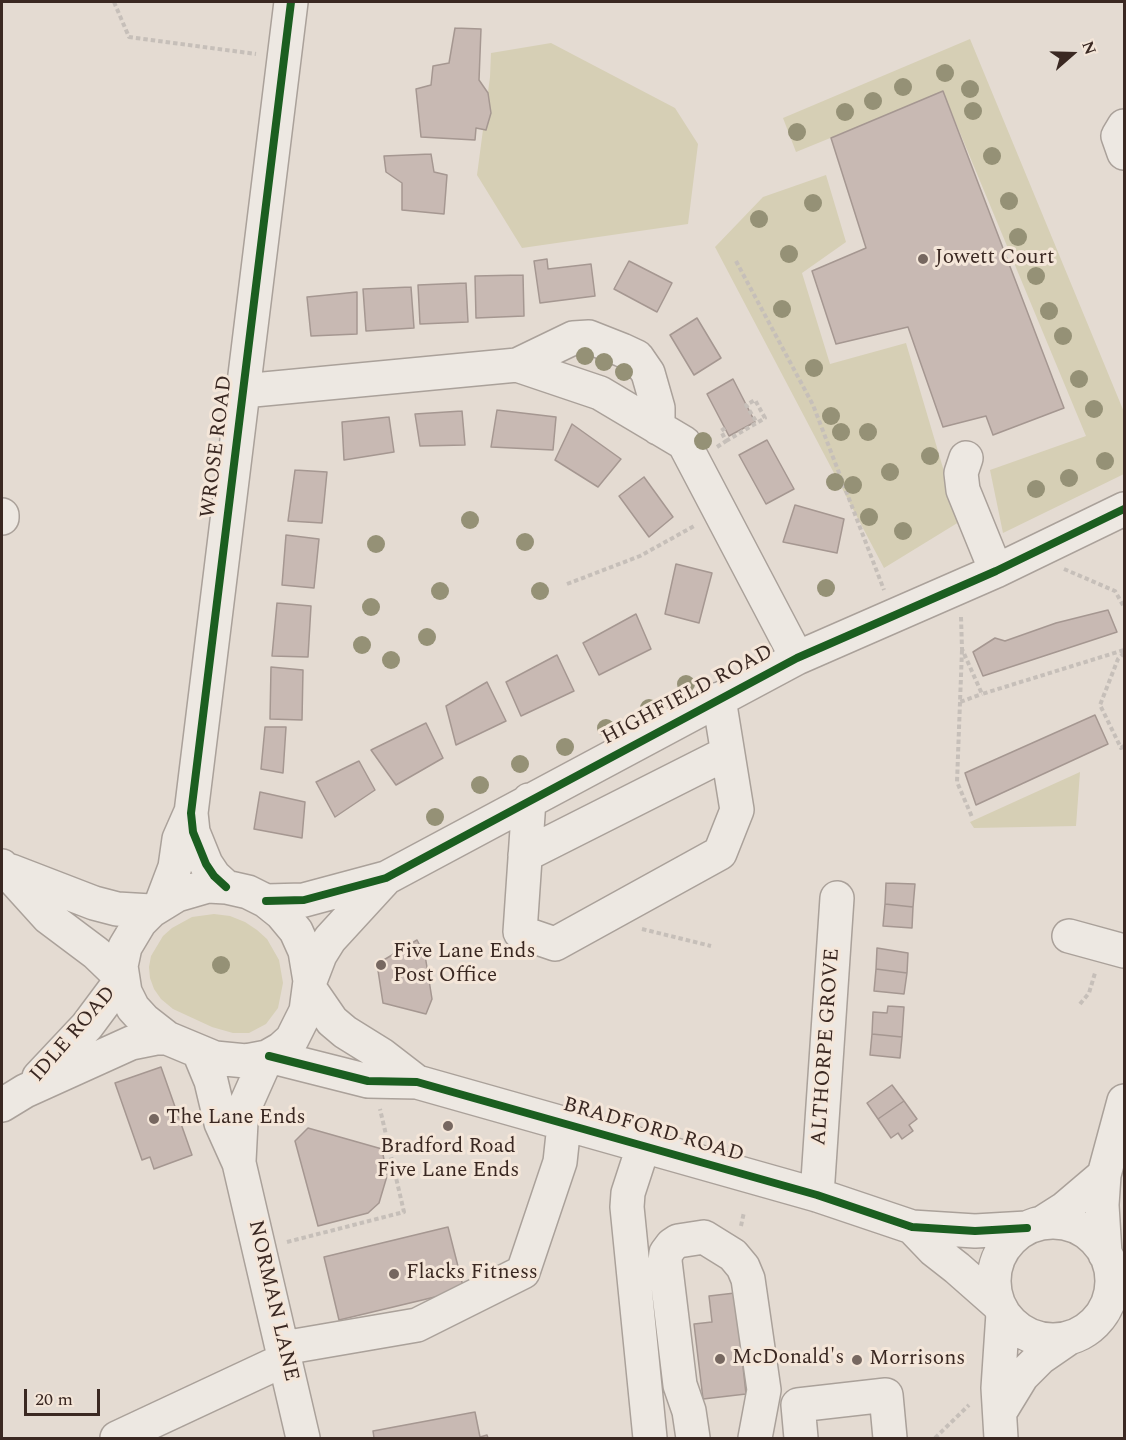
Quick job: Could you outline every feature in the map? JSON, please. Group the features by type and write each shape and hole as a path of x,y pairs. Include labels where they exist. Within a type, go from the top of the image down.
{"street":[{"name":"WROSE ROAD","path":"226,887 214,876 206,864 193,832 191,813 291,2"},
{"path":"1125,126 1118,136 1125,153"},
{"path":"243,391 517,365 573,338 589,337 637,357 648,373 658,408 658,428"},
{"path":"517,365 600,393 684,443 797,658"},
{"path":"966,458 961,473 963,490 996,572"},
{"name":"HIGHFIELD ROAD","path":"267,901 304,900 386,878 797,658 996,572 1125,509"},
{"path":"529,800 520,932 555,944 720,853 737,810 719,699"},
{"path":"525,855 728,753"},
{"name":"WROSE ROAD","path":"156,908 175,867 179,839 191,813"},
{"path":"3,867 94,903 117,909 156,908"},
{"path":"3,867 48,917 96,953 122,978"},
{"name":"HIGHFIELD ROAD","path":"310,985 320,955 330,939 386,878"},
{"path":"208,886 226,887 248,892 267,901 281,912 296,931 305,951 310,985 306,1011 300,1026 286,1044 268,1056 246,1061 231,1061 199,1052 157,1032 134,1008 125,992 122,978 121,966 126,947 140,922 156,908 192,890 208,886"},
{"name":"ALTHORPE GROVE","path":"817,1195 837,898"},
{"path":"1069,936 1125,951"},
{"name":"IDLE ROAD","path":"13,1098 87,1026 122,978"},
{"name":"BRADFORD ROAD","path":"310,985 326,1014 345,1032 382,1055 417,1082"},
{"name":"IDLE ROAD","path":"13,1098 131,1043 167,1038"},
{"name":"NORMAN LANE","path":"199,1052 210,1081 221,1124 239,1163 303,1438"},
{"name":"BRADFORD ROAD","path":"268,1056 368,1081 417,1082 817,1195 912,1227 975,1231 1035,1225"},
{"name":"NORMAN LANE","path":"239,1163 241,1122 246,1104 268,1056"},
{"path":"993,1416 1022,1376 1040,1358 1090,1327 1102,1313 1110,1296 1113,1262 1102,1205 1104,1175 1125,1101"},
{"path":"117,1438 284,1354 417,1325 523,1272 560,1162 564,1125"},
{"path":"642,1147 628,1193 627,1207 650,1438"},
{"path":"993,1416 998,1388 1001,1309 994,1288 995,1269 1001,1252 1012,1238 1064,1209 1104,1175"},
{"path":"1035,1225 1057,1222 1076,1227 1093,1238 1113,1262"},
{"name":"BRADFORD ROAD","path":"912,1227 934,1250 1001,1309"},
{"path":"693,1438 689,1411 680,1385 665,1261 666,1253 678,1241 704,1237 733,1255 748,1279 764,1390 755,1438"},
{"path":"1001,1309 1016,1327 1032,1336 1050,1340 1125,1328"},
{"path":"801,1438 798,1405 886,1395 890,1438"}],"path":[{"path":"114,2 129,37 284,58"},
{"path":"736,261 813,405 894,616"},
{"path":"726,441 757,423 765,418 755,400 746,405 757,423"},
{"path":"567,584 640,556 721,512"},
{"path":"1060,568 1114,591 1125,607"},
{"path":"961,610 962,649 957,782 972,817"},
{"path":"962,649 982,694"},
{"path":"960,702 1125,652"},
{"path":"1125,652 1118,659 1100,705 1121,748 1125,746"},
{"path":"635,927 711,946"},
{"path":"1080,1004 1089,993 1095,971"},
{"path":"260,1250 404,1212 380,1108"},
{"path":"739,1232 744,1212"},
{"path":"934,1438 993,1416"}],"shaded area":[{"path":"970,39 1124,412 1124,474 1003,533 990,470 1086,436 943,92 796,152 783,118"},
{"path":"551,43 675,108 698,144 688,224 522,248 477,175 491,53"},
{"path":"826,175 846,242 802,273 830,364 906,343 959,522 884,568 715,247 763,197"},
{"path":"1080,772 1076,826 974,828 970,822"},
{"path":"214,914 230,916 257,930 267,939 279,960 283,983 278,1008 266,1024 249,1033 233,1033 212,1027 173,1009 161,999 150,978 151,956 163,936 192,917"}],"building":[{"path":"455,28 481,29 479,80 488,93 491,113 486,130 476,128 475,140 421,137 416,89 431,85 433,66 449,63"},
{"name":"Jowett Court","path":"943,91 1064,408 993,435 986,416 943,427 908,327 836,344 812,271 866,248 831,138"},
{"path":"431,154 434,172 447,175 444,214 402,210 402,183 386,172 384,156"},
{"path":"547,259 548,269 591,264 595,296 540,303 534,261"},
{"path":"629,261 672,283 657,312 614,289"},
{"path":"523,275 524,316 476,318 475,276"},
{"path":"466,283 468,322 420,324 418,285"},
{"path":"411,287 414,328 366,331 363,289"},
{"path":"357,292 357,334 311,336 307,297"},
{"path":"697,318 721,358 694,375 670,335"},
{"path":"733,379 755,422 729,436 707,394"},
{"path":"497,410 556,417 553,450 491,447"},
{"path":"462,411 465,445 420,446 415,414"},
{"path":"389,417 394,452 344,460 342,422"},
{"path":"572,424 621,459 598,487 555,460"},
{"path":"767,440 794,489 766,504 739,455"},
{"path":"295,470 327,472 322,523 288,521"},
{"path":"644,477 673,517 649,537 619,496"},
{"path":"795,505 844,519 837,553 783,542"},
{"path":"286,535 319,539 314,588 282,585"},
{"path":"676,564 712,573 699,623 665,614"},
{"path":"277,603 311,606 308,657 272,656"},
{"path":"1108,610 1117,632 983,676 973,652 995,638 1005,641 1056,623"},
{"path":"636,614 651,649 599,675 583,643"},
{"path":"557,655 574,691 521,716 506,682"},
{"path":"271,667 303,670 302,720 270,719"},
{"path":"487,682 506,721 456,745 446,706"},
{"path":"1095,715 1108,744 976,805 965,773"},
{"path":"426,723 443,758 396,785 371,750"},
{"path":"265,727 286,727 283,773 261,769"},
{"path":"359,761 375,790 335,817 316,782"},
{"path":"260,792 305,802 302,838 254,829"},
{"path":"886,883 915,884 913,907 885,904"},
{"path":"885,904 913,907 912,928 883,926"},
{"path":"417,940 425,955 432,999 426,1014 383,1003 377,964"},
{"path":"877,948 908,953 907,973 876,969"},
{"path":"876,969 907,973 904,994 874,991"},
{"path":"888,1006 904,1007 902,1037 872,1034 873,1012 887,1013"},
{"path":"872,1034 902,1037 900,1058 870,1055"},
{"name":"The Lane Ends","path":"161,1067 192,1155 154,1169 150,1157 142,1160 115,1083"},
{"path":"892,1085 904,1101 878,1119 867,1103"},
{"path":"904,1101 917,1119 909,1125 913,1131 902,1139 898,1133 891,1138 878,1119"},
{"path":"308,1128 382,1149 387,1176 379,1203 368,1213 318,1226 295,1141"},
{"name":"Flacks Fitness","path":"448,1227 464,1290 339,1320 324,1257"},
{"name":"McDonald's","path":"735,1293 746,1394 703,1399 694,1324 712,1322 709,1296"},
{"path":"475,1412 480,1437 487,1435 488,1438 374,1438 373,1431"}],"cycle path":[{"path":"226,887 214,876 206,864 193,832 191,813 291,2"},
{"path":"266,901 304,900 386,878 797,658 996,571 1124,509"},
{"path":"269,1056 368,1081 417,1082 817,1195 912,1227 975,1231 1027,1228"}],"place":[{"name":"Jowett Court","path":"923,259"},
{"name":"Five Lane Ends Post Office","path":"381,965"},
{"name":"The Lane Ends","path":"154,1119"},
{"name":"Bradford Road Five Lane Ends","path":"448,1126"},
{"name":"Flacks Fitness","path":"394,1274"},
{"name":"McDonald's","path":"720,1359"},
{"name":"Morrisons","path":"857,1360"}]}
